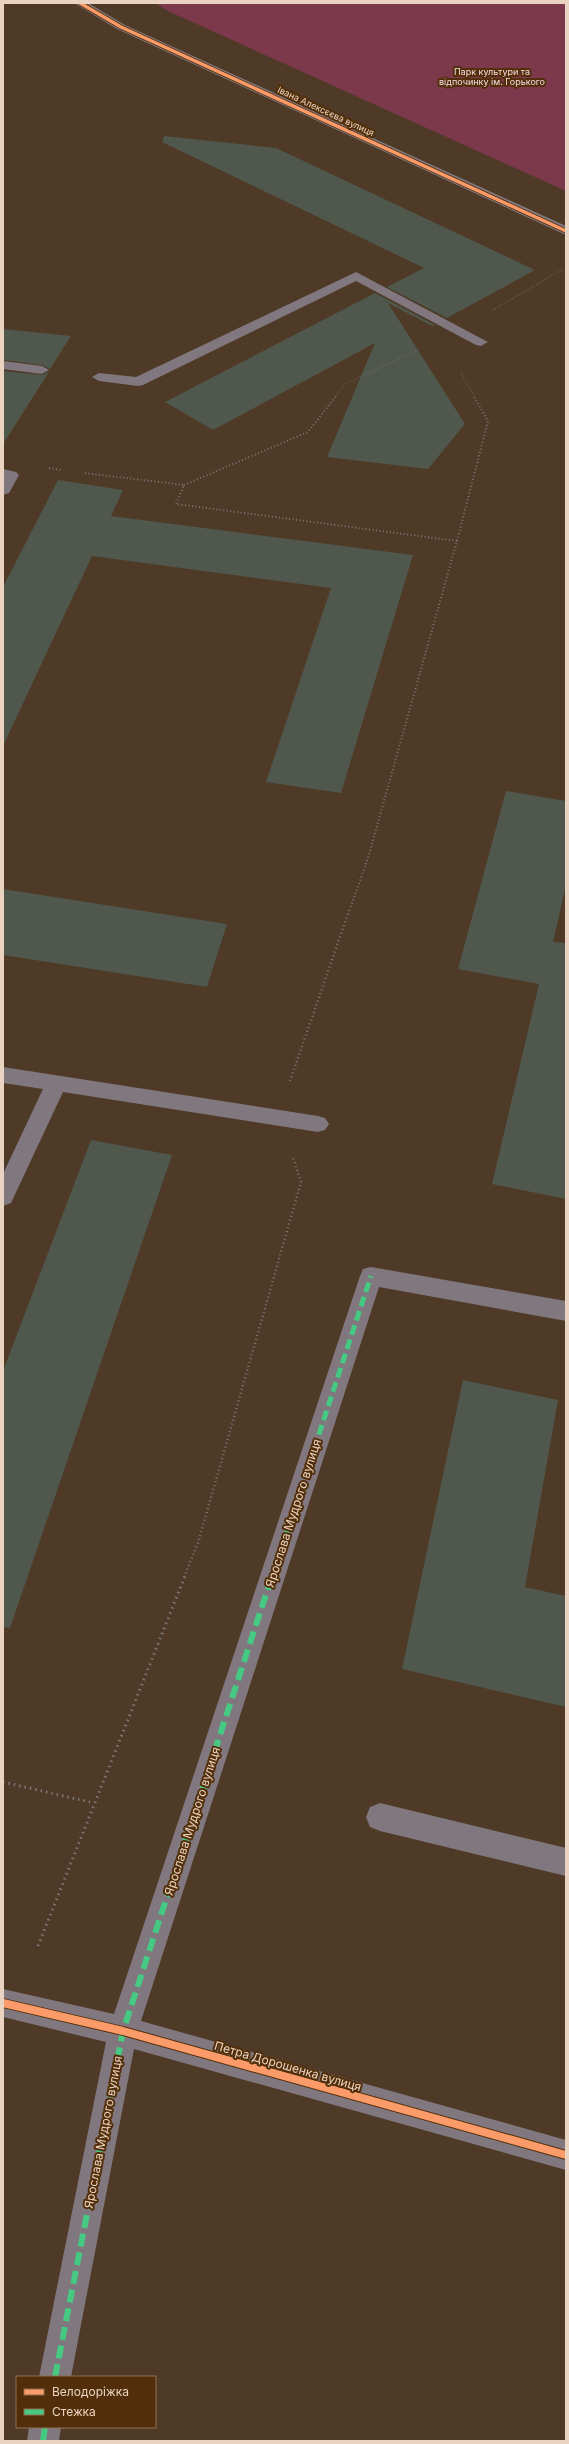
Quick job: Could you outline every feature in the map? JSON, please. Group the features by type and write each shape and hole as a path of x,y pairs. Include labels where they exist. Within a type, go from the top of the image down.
{"street":[{"name":"Івана Алексєєва вулиця","path":"80,3 121,27 566,231"},
{"path":"99,377 138,382 356,276 482,342"},
{"path":"3,365 42,370"},
{"path":"3,474 11,475 3,490"},
{"path":"3,1075 318,1124"},
{"path":"3,1197 56,1084"},
{"name":"Ярослава Мудрого вулиця","path":"55,2376 123,2031 371,1276 566,1310"},
{"path":"380,1817 566,1862"},
{"name":"Петра Дорошенка вулиця","path":"3,2003 123,2031 566,2155"},
{"path":"43,2441 45,2428"}],"path":[{"path":"85,473 184,485 308,432 345,384 442,339 563,269"},
{"path":"279,1118 288,1088 368,858 457,541 488,421 442,339"},
{"path":"184,485 176,504 457,541"},
{"path":"38,1946 198,1543 301,1182"},
{"path":"3,1782 94,1803"}],"green space":[{"name":"Парк культури та відпочинку ім. Горького","path":"155,3 566,3 566,191 170,12"}],"building":[{"path":"164,136 276,148 535,270 447,318 387,287 424,268 162,142"},
{"path":"375,293 435,325 432,326 388,303 465,424 428,469 327,457 375,343 213,430 165,402"},
{"path":"3,329 71,336 50,369 42,365 3,360"},
{"path":"3,371 42,375 49,372 3,444"},
{"path":"58,480 123,490 111,516 413,555 341,793 266,782 331,588 92,556 3,746 3,587"},
{"path":"506,791 566,801 566,885 553,942 566,943 566,1199 492,1184 539,984 458,969"},
{"path":"3,889 227,924 207,987 3,955"},
{"path":"91,1140 172,1155 10,1628 3,1627 3,1371"},
{"path":"463,1380 558,1400 525,1587 566,1596 566,1707 402,1669"}],"marked path":[{"path":"55,2376 123,2031 371,1276"},
{"path":"43,2441 45,2428"}],"cycle path":[{"path":"80,3 121,27 566,231"},
{"path":"3,2003 123,2031 566,2155"}]}
